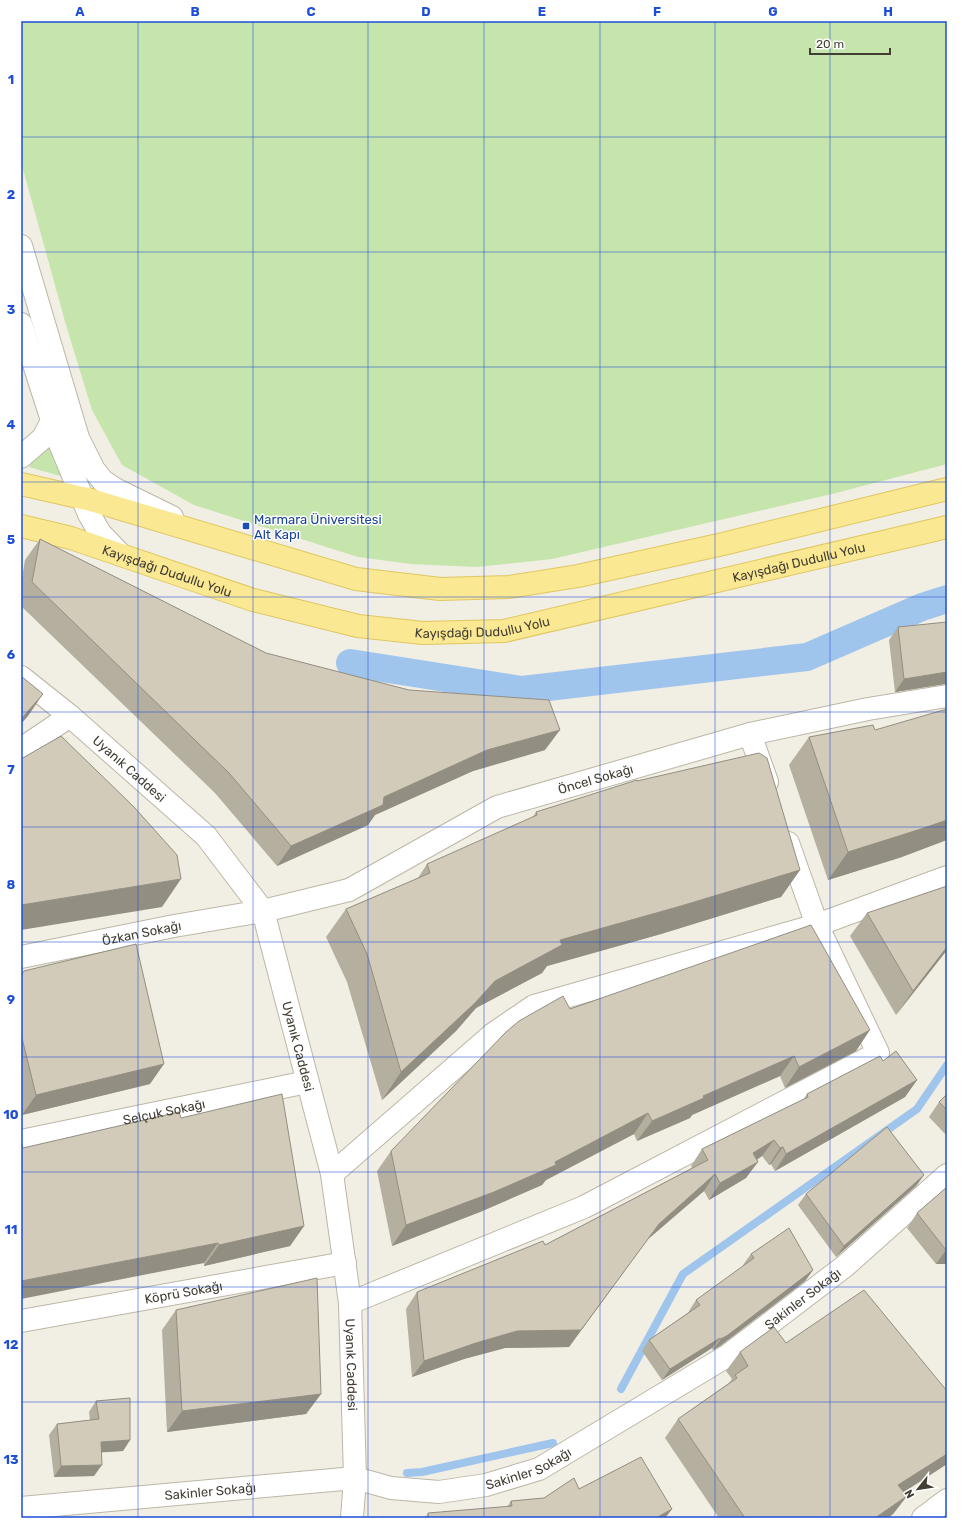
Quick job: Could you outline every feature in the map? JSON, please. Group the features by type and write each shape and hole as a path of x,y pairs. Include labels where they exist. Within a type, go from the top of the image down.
{"main road":[{"path":"21,484 84,498 356,579 440,589 509,587 578,576 708,548 947,489"},
{"name":"Kayışdağı Dudullu Yolu","path":"21,526 71,538 253,600 358,626 423,633 504,631 947,527"}],"street":[{"path":"21,246 78,438 94,470 103,481 115,489 215,537"},
{"path":"21,324 52,421 84,498 100,533 121,555"},
{"path":"21,457 43,438 52,421"},
{"name":"Uyanık Caddesi","path":"21,677 70,716 206,836 263,911 332,1174 350,1303 355,1478 352,1518"},
{"name":"Öncel Sokağı","path":"263,911 349,890 497,807 750,734 868,709 947,696"},
{"path":"21,749 70,716"},
{"path":"750,734 774,800"},
{"path":"350,1303 584,1207 878,1053 817,925 781,822"},
{"path":"332,1174 493,1034 534,1006 817,925 947,877"},
{"name":"Özkan Sokağı","path":"21,958 174,926 263,911"},
{"name":"Selçuk Sokağı","path":"21,1141 307,1082"},
{"name":"Sakinler Sokağı","path":"21,1508 355,1478 391,1488 439,1492 486,1486 539,1469 727,1356 845,1266 947,1175"},
{"name":"Köprü Sokağı","path":"21,1321 345,1263"},
{"path":"923,1518 947,1500"}],"green space":[{"path":"21,21 947,21 947,464 832,494 552,559 477,567 411,564 358,557 194,505 122,465 92,410 66,325 21,162"},
{"path":"51,434 67,478 29,467"}],"building":[{"path":"40,539 266,653 409,690 549,700 560,730 487,750 384,797 383,805 291,846 229,773 32,582"},
{"path":"947,622 947,672 904,679 898,627"},
{"path":"21,676 43,694 21,719"},
{"path":"947,709 947,820 848,852 809,737 873,725 875,730"},
{"path":"61,736 134,807 177,855 181,879 21,905 21,759"},
{"path":"759,753 767,758 800,870 681,906 560,940 562,945 495,981 475,1003 401,1072 367,954 346,909 430,873 427,864 537,815 536,812 637,780"},
{"path":"947,886 947,947 913,991 867,913"},
{"path":"811,925 870,1030 799,1067 794,1056 703,1096 704,1098 652,1121 648,1113 555,1162 556,1165 494,1192 406,1225 391,1151 506,1032 519,1021 563,996 570,1009"},
{"path":"136,944 164,1064 36,1095 21,1034 21,976 24,971"},
{"path":"896,1051 917,1080 786,1154 783,1147 780,1148 774,1140 753,1153 758,1162 720,1183 715,1174 659,1224 581,1330 517,1331 424,1361 417,1292 543,1241 545,1245 708,1160 702,1149 808,1097 807,1094 880,1056 883,1061"},
{"path":"282,1094 304,1226 219,1245 218,1243 21,1281 22,1145 23,1148 179,1112 181,1118"},
{"path":"947,1094 947,1110 939,1102"},
{"path":"887,1127 924,1175 844,1246 806,1194"},
{"path":"947,1187 947,1250 946,1250 917,1213"},
{"path":"789,1228 813,1270 728,1335 721,1339 720,1338 670,1369 649,1340 700,1305 696,1300 754,1258 751,1254"},
{"path":"317,1278 321,1394 182,1411 176,1310"},
{"path":"864,1290 947,1391 947,1454 898,1485 907,1496 875,1518 745,1518 678,1419 737,1378 735,1375 748,1366 740,1352 774,1327 786,1343"},
{"path":"130,1398 130,1440 101,1442 102,1465 61,1466 57,1424 99,1419 96,1401"},
{"path":"641,1457 672,1509 656,1518 429,1518 428,1513 512,1506 511,1501 544,1498 574,1478 579,1489"}],"waterway":[{"path":"350,663 522,690 807,657 922,607 947,599"},
{"path":"621,1389 683,1274 917,1109 947,1065"},
{"path":"407,1473 422,1472 553,1443"}],"place":[{"name":"Marmara Üniversitesi Alt Kapı","path":"246,526"}]}
